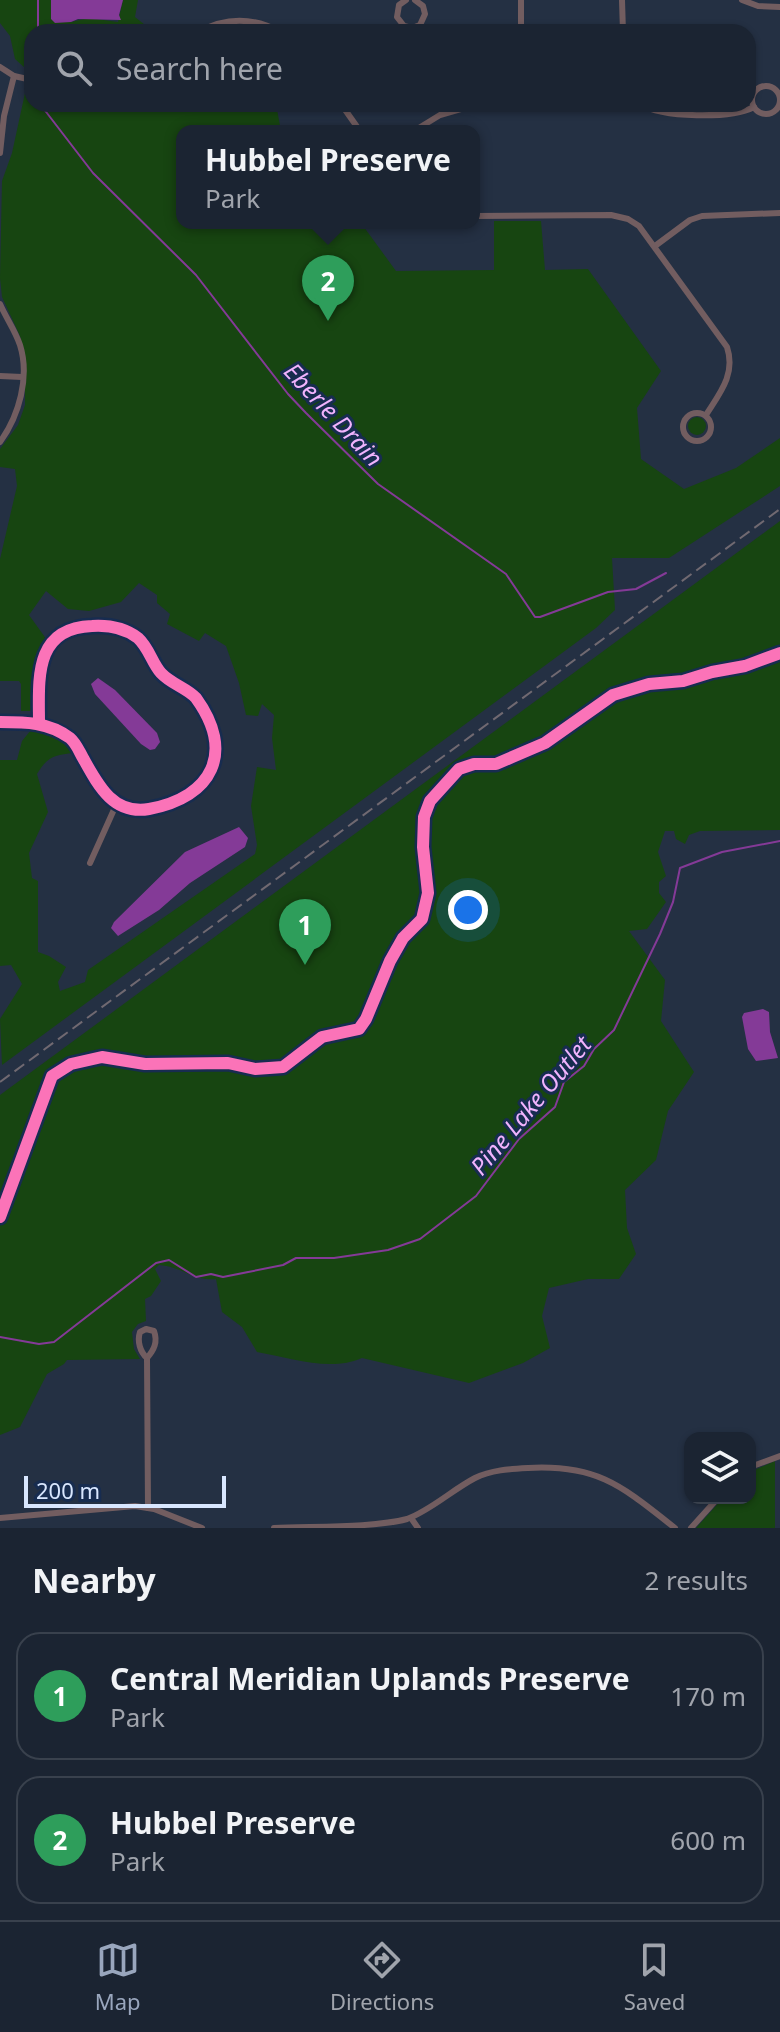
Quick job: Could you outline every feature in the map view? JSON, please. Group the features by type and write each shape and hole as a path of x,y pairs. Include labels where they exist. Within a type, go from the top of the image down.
{"street":[{"path":"401,24 396,13 399,5 406,0"},
{"path":"417,0 425,10 421,24"},
{"path":"521,0 521,24"},
{"path":"622,0 623,24"},
{"path":"742,0 758,6 780,7"},
{"path":"218,24 241,20 264,24"},
{"path":"0,67 24,78"},
{"path":"0,153 4,116 14,76"},
{"path":"756,92 759,88 770,87 778,93 780,104 773,112 762,114 756,109"},
{"path":"424,125 450,112"},
{"path":"657,112 740,112"},
{"path":"655,246 690,220 702,216 780,213"},
{"path":"480,216 617,215 639,226 725,341 729,353 728,379 706,415"},
{"path":"0,304 19,343 22,377 14,420 0,442"},
{"path":"0,376 22,377"},
{"path":"695,412 706,415 711,425 708,435 699,441 688,438 682,429 685,418 695,412"},
{"path":"0,722 39,723 73,740 101,791 116,805 137,810 149,809 197,789 208,778 213,765 214,740 202,709 192,694 166,678 141,641 110,627 85,626 55,638 46,652 39,674 39,723"},
{"path":"90,863 116,805"},
{"path":"147,1358 148,1508"},
{"path":"756,1465 780,1456"},
{"path":"274,1528 396,1522 411,1518 484,1475 502,1470 546,1468 581,1471 610,1480 675,1528"},
{"path":"691,1528 713,1504"},
{"path":"0,1518 108,1507 148,1508 202,1528"},
{"path":"411,1518 418,1528"}],"green space":[{"path":"0,0 51,0 51,19 71,22 89,18 118,22 123,0 138,0 135,17 144,24 24,24 24,67 15,59 10,36 0,23"},
{"path":"24,98 24,112 277,112 280,125 176,125 176,229 365,229 396,271 494,270 494,221 541,221 545,270 588,269 661,371 637,408 641,459 684,489 736,468 780,438 780,486 669,558 612,558 615,610 596,628 2,1065 0,1019 22,984 11,965 0,966 0,760 17,760 22,741 31,730 60,740 74,753 52,758 37,774 48,812 29,853 32,878 38,881 38,952 66,967 58,982 60,991 85,982 88,970 255,854 257,845 251,806 257,767 276,770 272,738 274,715 262,704 258,716 246,715 226,646 205,633 199,641 167,624 170,614 157,603 157,595 139,583 121,602 89,611 68,609 46,591 29,615 47,640 35,663 32,711 21,711 19,681 0,681 0,559 17,486 15,469 0,467 0,449 18,425 25,405 25,355 2,297 0,278 2,181 12,153"},
{"path":"697,417 706,426 697,435 688,426"},
{"path":"780,521 780,830 700,831 689,835 685,844 676,839 674,831 665,831 658,852 666,876 659,882 659,893 666,902 647,929 629,931 665,980 661,1021 694,1072 668,1111 656,1160 625,1190 627,1228 636,1254 619,1279 588,1279 549,1288 542,1316 550,1348 523,1363 469,1383 362,1358 324,1364 257,1352 242,1327 222,1312 216,1279 200,1278 159,1265 155,1269 161,1281 151,1296 145,1299 146,1321 138,1324 132,1332 134,1349 140,1359 67,1360 47,1374 20,1427 0,1435 0,1095"},
{"path":"775,1461 775,1528 696,1528 718,1504 756,1504 756,1469"}],"shaded area":[{"path":"51,0 123,0 119,15 121,20 78,19 55,23 51,19"},
{"path":"98,678 115,690 157,733 160,742 155,749 150,750 141,744 95,694 91,684"},
{"path":"239,827 248,838 245,847 118,936 111,928 185,852"},
{"path":"763,1009 769,1012 770,1032 778,1058 756,1061 748,1049 742,1017 744,1013"}],"waterway":[{"name":"Eberle Drain","path":"38,0 38,24"},
{"name":"Eberle Drain","path":"46,112 93,173 196,275 306,413 378,484 506,574 535,617 608,592 636,589 666,573"},
{"name":"Pine Lake Outlet","path":"0,1337 39,1344 54,1342 156,1263 169,1260 196,1277 211,1274 223,1277 283,1265 296,1258 334,1258 388,1250 420,1239 476,1196 519,1139 555,1107 564,1082 584,1066 594,1049 614,1030 660,934 673,902 680,868 722,852 780,841"}],"railway":[{"path":"0,1082 780,509"}],"cycle path":[{"path":"0,722 45,726 70,738 108,796 116,803 136,810 171,803 189,794 202,783 211,769 215,754 214,736 208,718 196,698 161,673 138,638 110,627 73,629 49,646 40,674 39,723"},
{"path":"0,1217 52,1076 71,1064 102,1057 145,1064 228,1063 255,1069 283,1067 322,1037 359,1029 403,938 422,919 428,893 423,847 424,817 430,801 459,769 474,764 496,764 545,743 613,695 649,684 683,681 745,666 780,653"}],"place":[{"name":"Hubbel Preserve","path":"328,321"},
{"name":"Central Meridian Uplands Preserve","path":"305,965"}]}
